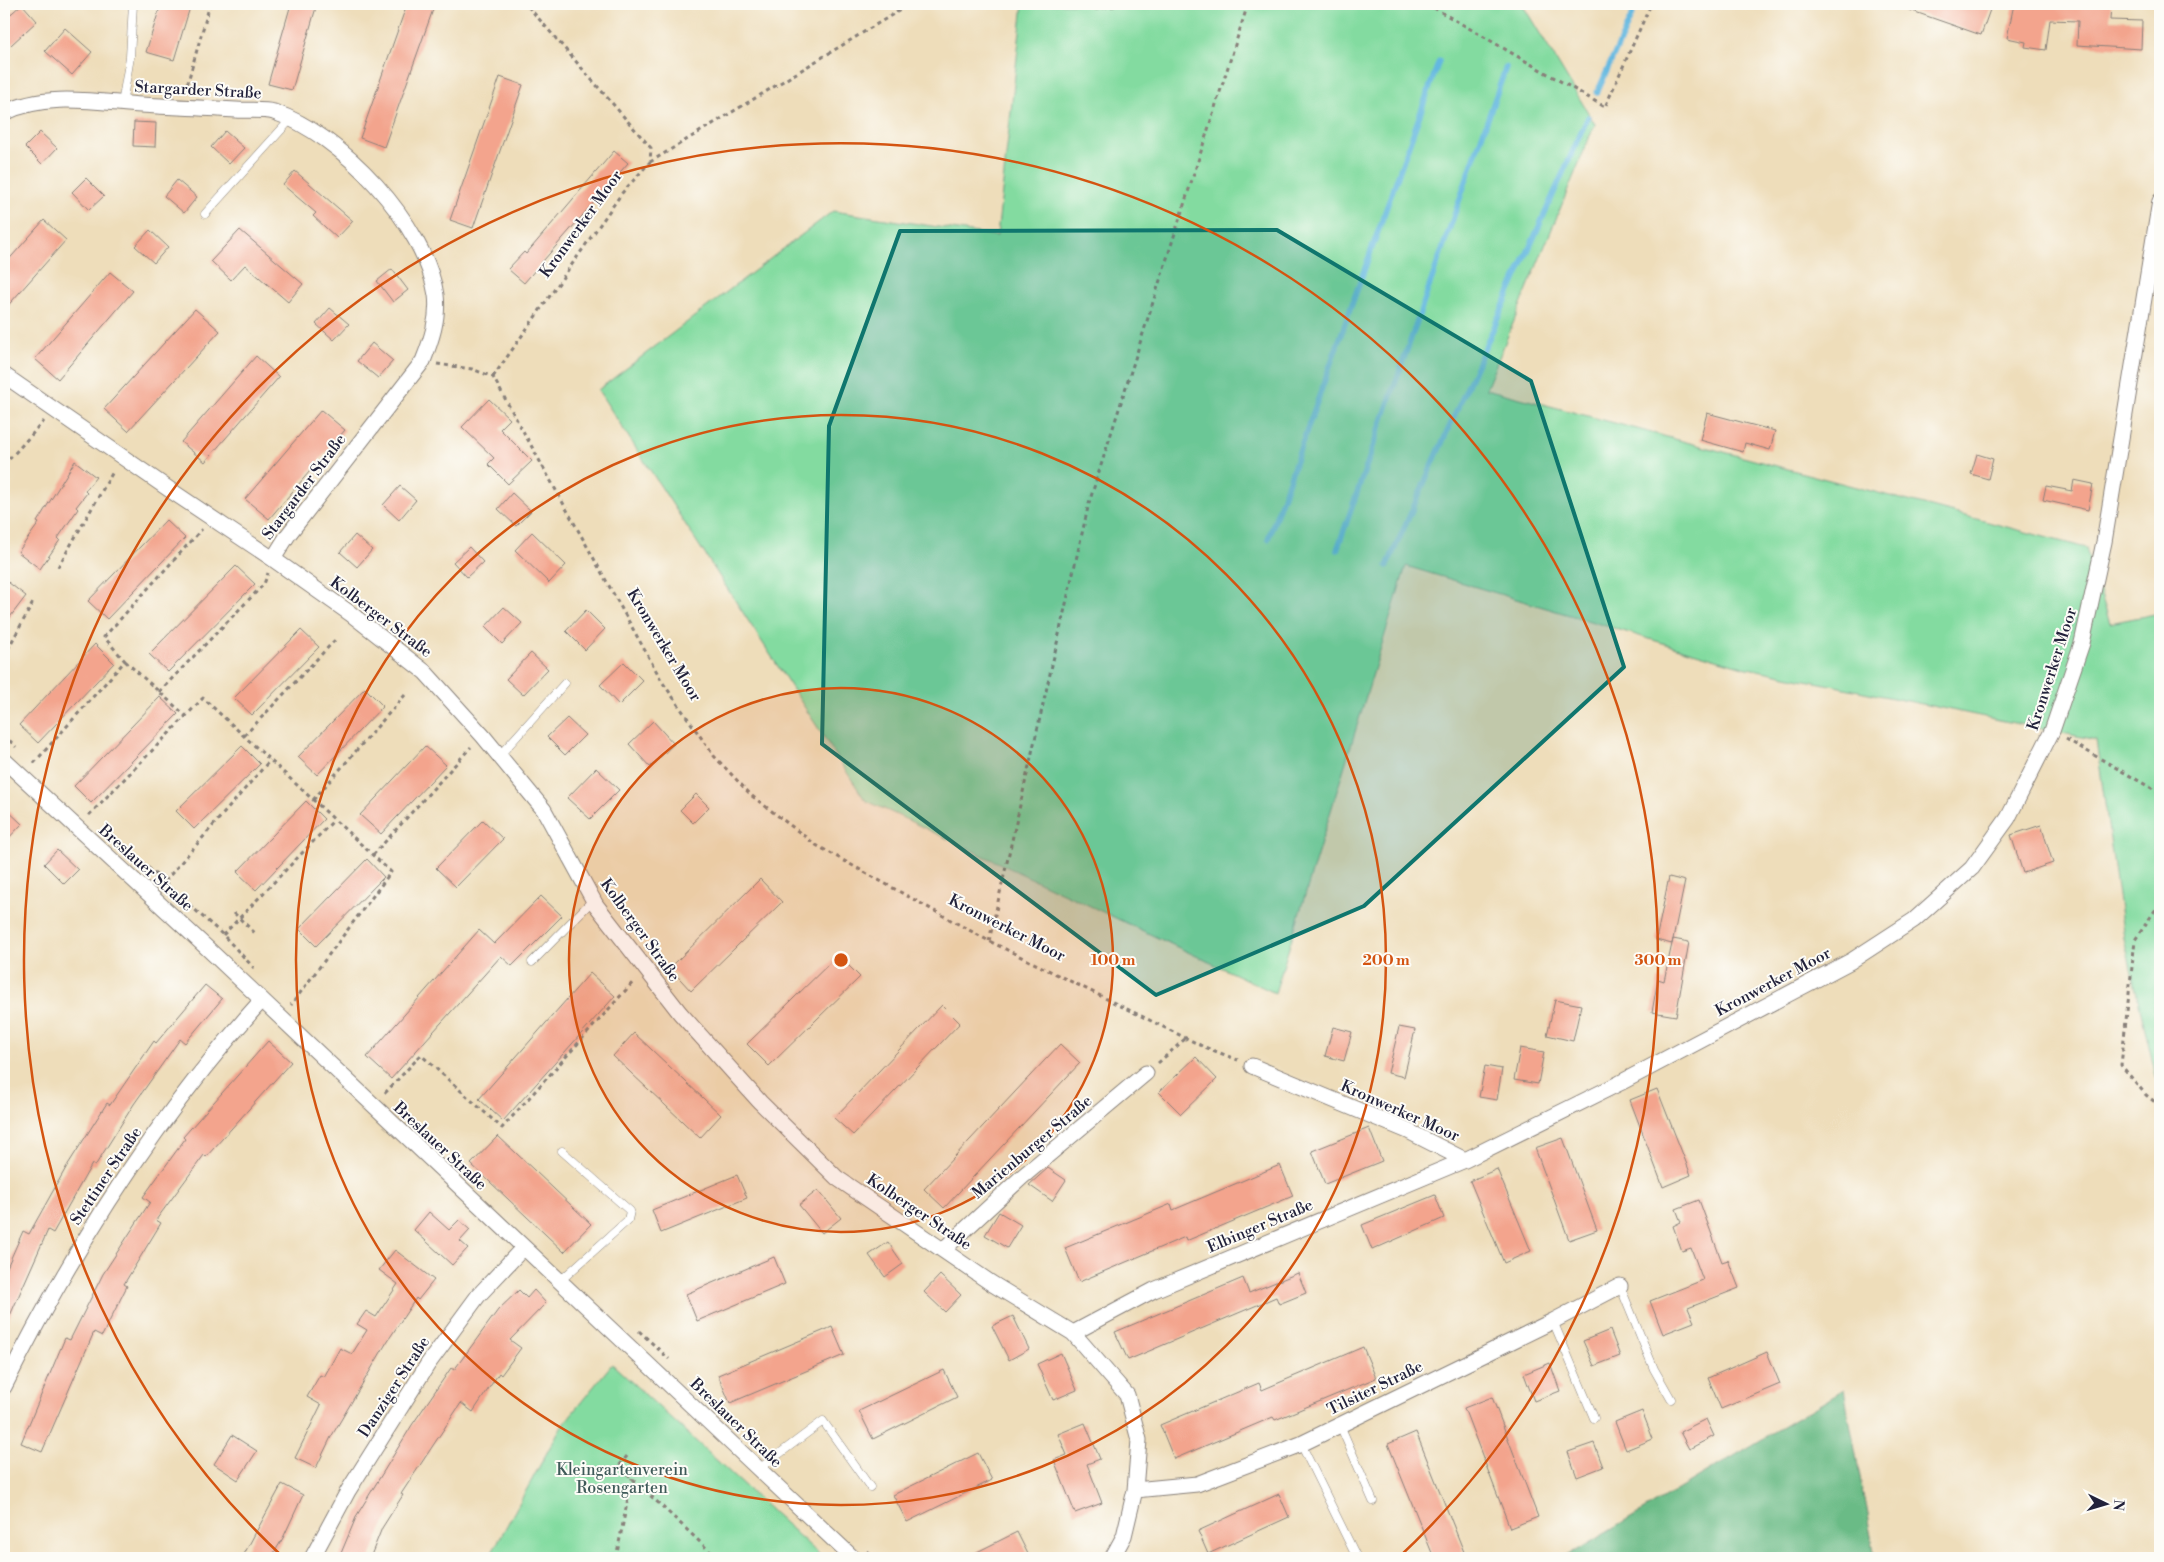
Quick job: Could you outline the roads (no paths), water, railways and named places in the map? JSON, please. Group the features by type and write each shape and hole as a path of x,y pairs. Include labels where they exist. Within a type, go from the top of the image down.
{"street":[{"name":"Stargarder Straße","path":"4,114 20,105 78,100 273,112 308,129 360,166 389,200 422,250 436,296 433,336 423,361 288,534 273,558"},
{"name":"Kronwerker Moor","path":"1252,1066 1408,1132 1465,1160 1620,1084 1851,962 1914,920 1972,868 2008,818 2052,732 2082,643 2104,542 2160,201"},
{"name":"Kolberger Straße","path":"4,375 212,519 273,558 351,614 425,672 483,736 544,810 594,900 680,1013 760,1102 837,1178 943,1250 1072,1333 1127,1395 1139,1440 1135,1490 1124,1536 1112,1558"},
{"name":"Breslauer Straße","path":"5,763 262,1000 853,1558"},
{"name":"Stettiner Straße","path":"4,1387 74,1256 137,1158 228,1038 262,1000"},
{"name":"Marienburger Straße","path":"943,1250 1022,1177 1146,1073"},
{"name":"Elbinger Straße","path":"1072,1333 1154,1290 1465,1160"},
{"name":"Danziger Straße","path":"312,1558 348,1492 428,1364 478,1296 523,1248"},
{"name":"Tilsiter Straße","path":"1135,1490 1197,1484 1302,1444 1553,1321 1620,1286"}],"lane":[{"path":"122,104 130,57 132,4"},
{"path":"205,214 290,120"},
{"path":"499,756 565,683"},
{"path":"532,962 594,900"},
{"path":"559,1282 628,1220 630,1211 562,1151"},
{"path":"1620,1286 1654,1369 1670,1399"},
{"path":"1553,1321 1594,1418"},
{"path":"759,1469 823,1421 870,1487"},
{"path":"1340,1425 1373,1501"},
{"path":"1302,1444 1357,1558"}],"waterway":[{"path":"1597,93 1637,4"},
{"path":"1268,539 1439,61"},
{"path":"1337,550 1506,67"},
{"path":"1387,566 1588,117"}],"park label":[{"name":"Kleingartenverein Rosengarten","path":"622,1479"}]}
